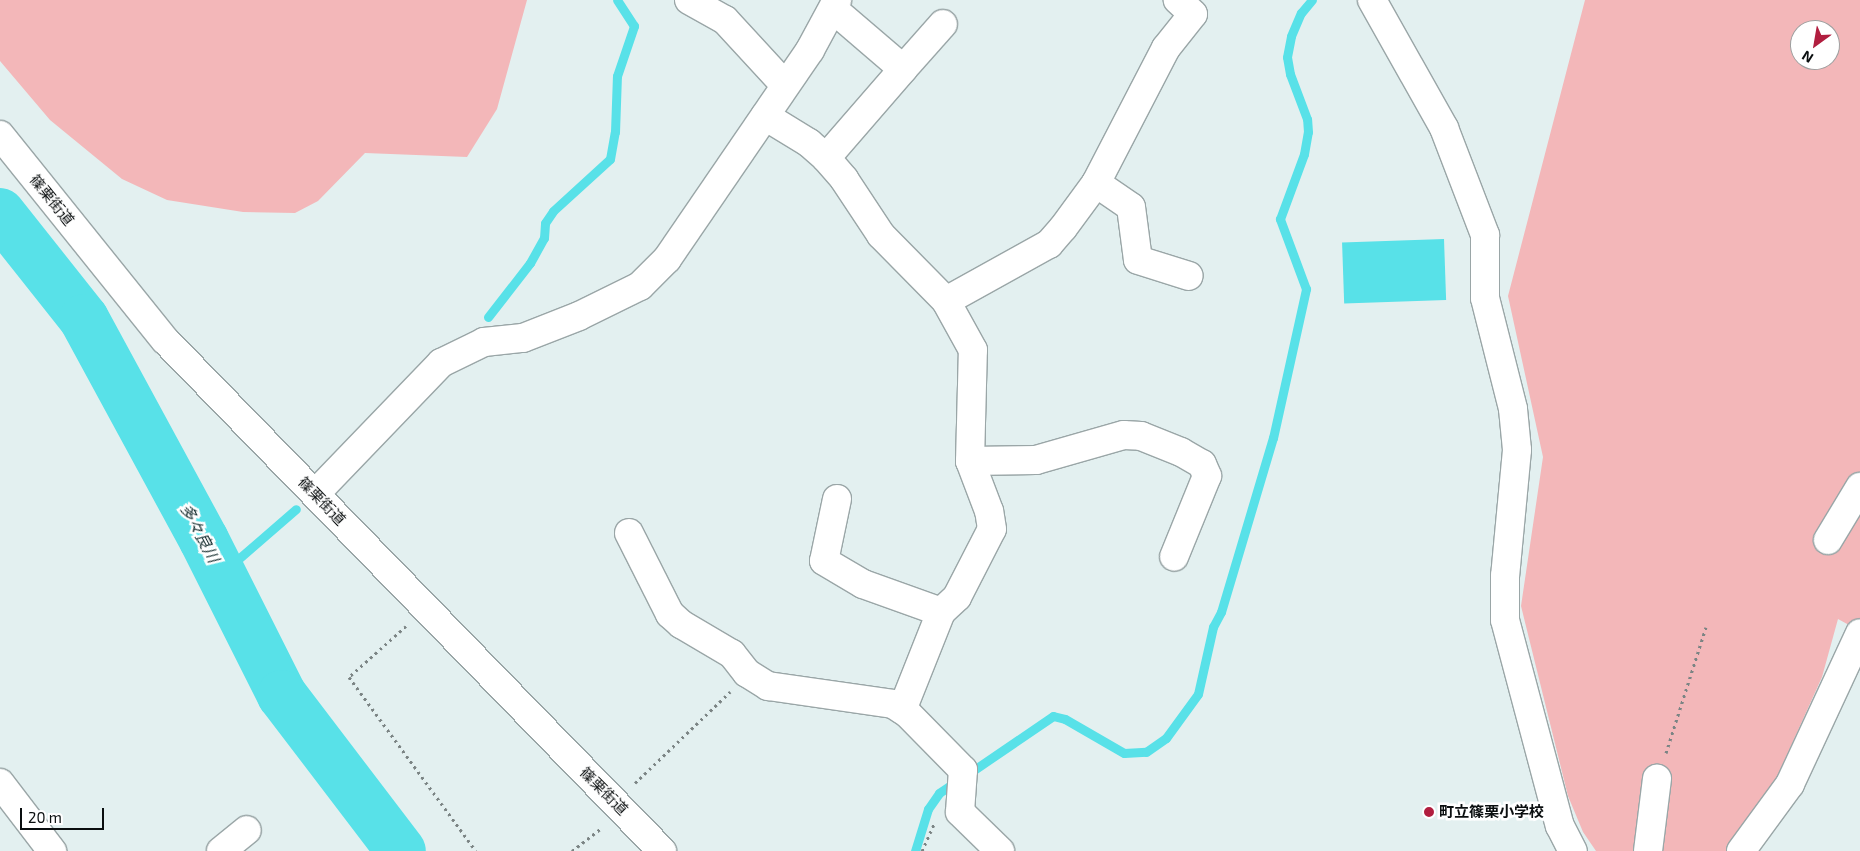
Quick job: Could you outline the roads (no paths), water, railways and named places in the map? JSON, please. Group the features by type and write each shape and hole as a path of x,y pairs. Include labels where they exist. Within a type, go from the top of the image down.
{"street":[{"path":"689,0 725,20 785,85"},
{"path":"1372,0 1444,128 1485,235 1485,298 1513,409 1517,450 1505,576 1504,620 1560,826 1573,851"},
{"path":"314,494 441,363 484,342 523,338 579,316 640,286 667,260 765,116 835,4 903,68"},
{"path":"946,301 1049,244 1096,183 1166,48 1193,5"},
{"path":"826,158 943,24"},
{"path":"765,116 809,143 826,158 844,179 882,236 946,301 973,350 970,461 989,511 992,529 957,597 941,612 902,710"},
{"name":"篠栗街道","path":"0,136 165,340 662,851"},
{"path":"1096,183 1131,208 1138,260 1188,276"},
{"path":"970,461 1036,460 1124,435 1142,436 1181,452 1202,464 1207,476 1174,557"},
{"path":"1828,540 1860,487"},
{"path":"838,499 824,561 863,584 941,612"},
{"path":"630,533 670,614 681,624 732,654 747,673 768,686 893,704 902,710 963,770 960,812 1000,851"},
{"path":"1741,851 1790,784 1860,633"},
{"path":"1648,851 1658,779"},
{"path":"0,783 52,851"},
{"path":"221,851 247,830"}],"water":[{"path":"1444,239 1446,300 1344,304 1342,243"}],"waterway":[{"path":"488,317 530,263 544,238 545,223 553,211 610,159 615,132 617,76 634,26 617,0"},
{"path":"968,774 1053,716 1065,719 1124,753 1146,752 1166,738 1198,694 1213,627 1221,612 1273,438 1306,289 1280,219 1304,154 1308,132 1307,119 1290,74 1287,57 1291,36 1301,13 1312,0"},
{"name":"多々良川","path":"0,213 84,319 204,540 282,695 401,851"},
{"path":"221,574 296,509"},
{"path":"915,851 928,809 939,793 957,781"}],"place":[{"name":"町立篠栗小学校","path":"1429,812"}]}
